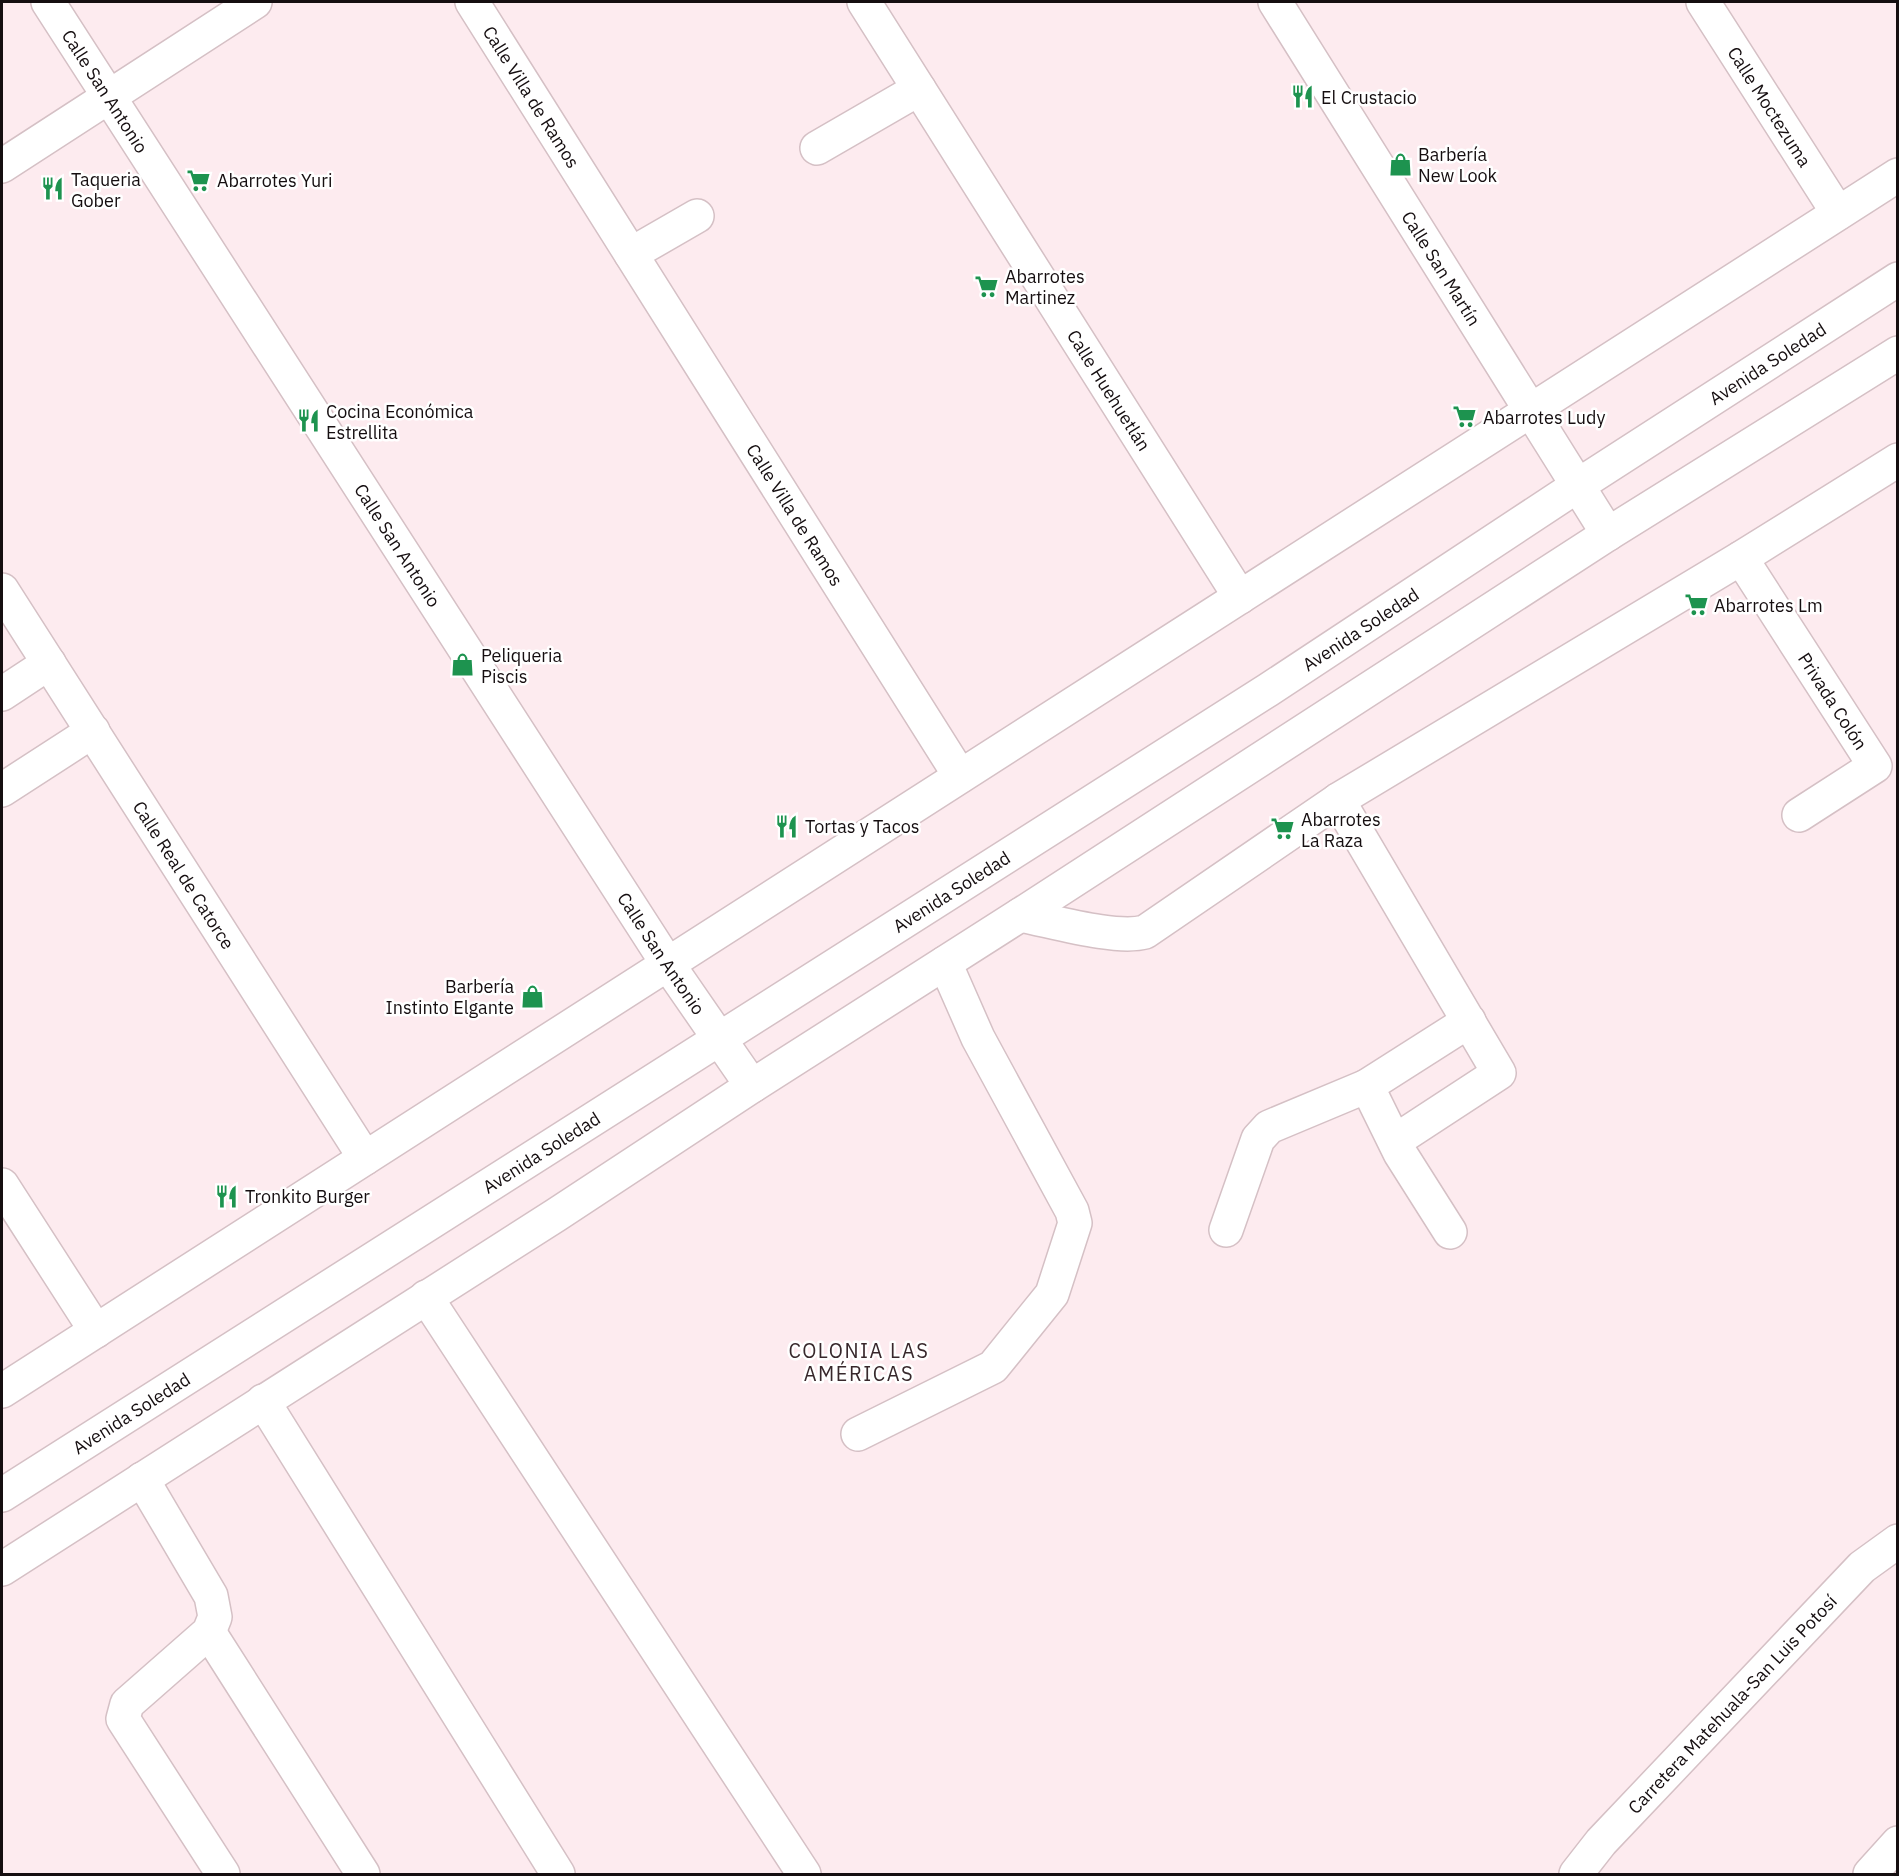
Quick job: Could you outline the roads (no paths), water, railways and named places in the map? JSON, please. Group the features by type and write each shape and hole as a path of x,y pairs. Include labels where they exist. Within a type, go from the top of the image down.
{"main road":[{"name":"Calle San Antonio","path":"48,2 667,963 718,1040 752,1086"},
{"path":"2,166 255,2"},
{"name":"Calle Villa de Ramos","path":"472,2 960,776"},
{"name":"Calle Huehuetlán","path":"864,2 1240,597"},
{"name":"Calle San Martín","path":"1275,2 1608,534"},
{"name":"Calle Moctezuma","path":"1703,2 1838,213"},
{"path":"817,148 920,89"},
{"path":"2,1391 1898,175"},
{"path":"631,254 697,216"},
{"name":"Avenida Soledad","path":"2,1496 1268,690 1577,486 1898,279"},
{"path":"2,1569 1608,534 1898,353"},
{"path":"1020,915 1118,934 1136,935 1145,932 1338,800 1741,558 1898,460"},
{"name":"Privada Colón","path":"1741,558 1875,766 1799,815"},
{"name":"Calle Real de Catorce","path":"2,590 365,1158"},
{"path":"2,694 48,663"},
{"path":"2,790 93,731"},
{"path":"1338,800 1498,1072 1395,1140"},
{"path":"858,1434 993,1367 1052,1294 1075,1223 1072,1211 978,1038 945,963"},
{"path":"1226,1230 1258,1139 1269,1127 1367,1086 1469,1021"},
{"path":"1367,1086 1400,1153 1450,1232"},
{"path":"2,1185 96,1331"},
{"path":"426,1297 804,1875"},
{"path":"263,1401 558,1875"},
{"path":"142,1479 211,1596 215,1617 209,1632 127,1704 123,1719 223,1875"},
{"name":"Carretera Matehuala-San Luis Potosí","path":"1576,1875 1601,1842 1862,1567 1898,1541"},
{"path":"209,1632 363,1875"},
{"path":"1870,1875 1898,1843"}],"place":[{"name":"El Crustacio","path":"1303,97"},
{"name":"Barbería New Look","path":"1400,164"},
{"name":"Abarrotes Yuri","path":"199,180"},
{"name":"Taqueria Gober","path":"53,189"},
{"name":"Abarrotes Martinez","path":"987,286"},
{"name":"Abarrotes Ludy","path":"1465,417"},
{"name":"Cocina Económica Estrellita","path":"308,421"},
{"name":"Abarrotes Lm","path":"1696,605"},
{"name":"Peliqueria Piscis","path":"463,665"},
{"name":"Tortas y Tacos","path":"787,826"},
{"name":"Abarrotes La Raza","path":"1283,829"},
{"name":"Barbería Instinto Elgante","path":"532,996"},
{"name":"Tronkito Burger","path":"227,1196"}],"district":[{"name":"COLONIA LAS AMÉRICAS","path":"859,1362"}]}
